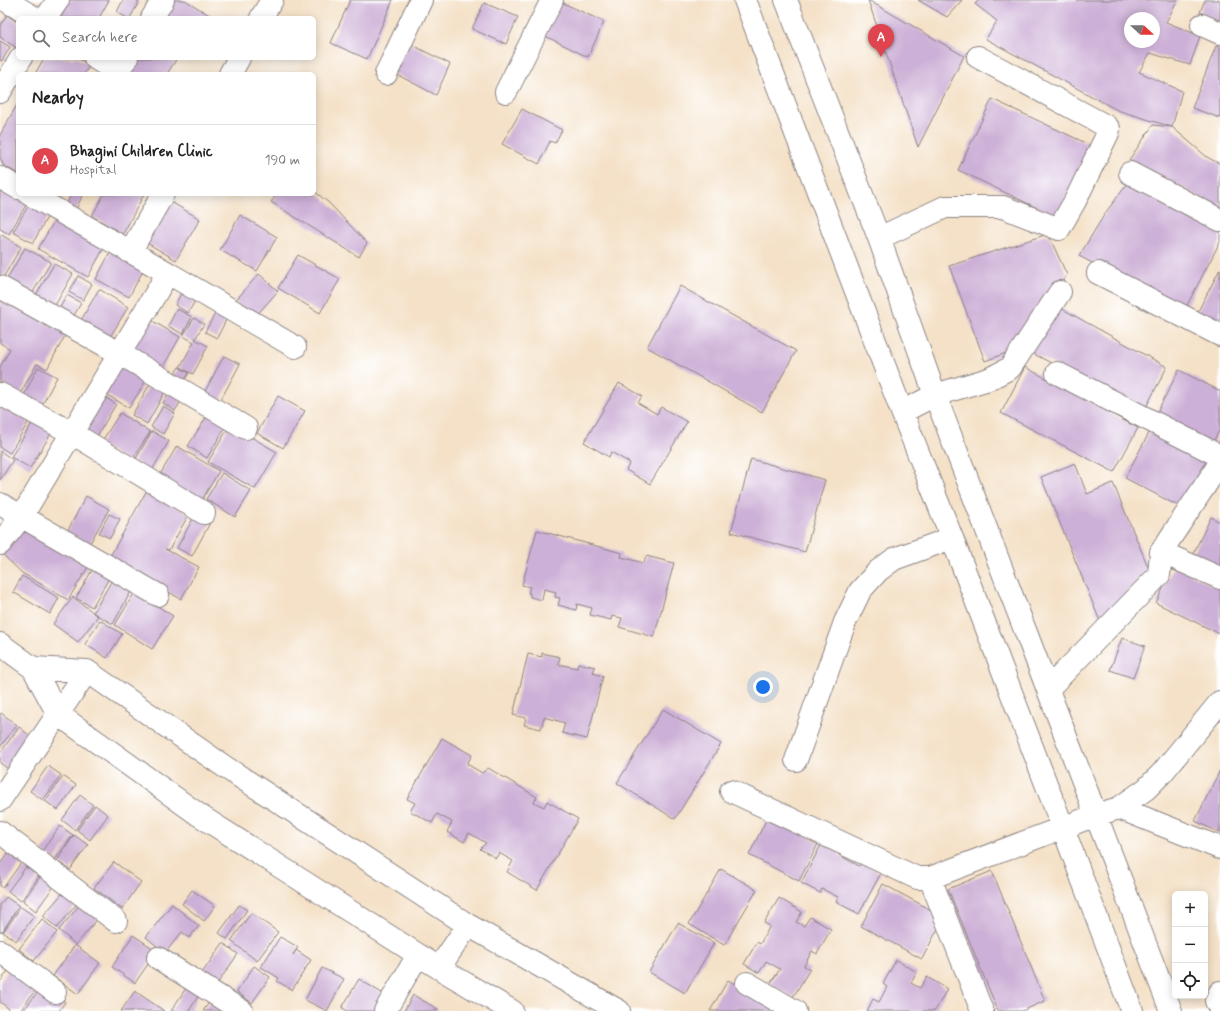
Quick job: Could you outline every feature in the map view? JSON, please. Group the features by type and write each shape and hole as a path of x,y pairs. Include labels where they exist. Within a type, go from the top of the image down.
{"street":[{"path":"5,0 32,16"},
{"path":"47,16 58,0"},
{"path":"153,16 163,0"},
{"path":"262,16 272,0"},
{"path":"386,74 422,0"},
{"path":"506,92 552,0"},
{"path":"745,0 1132,1011"},
{"path":"786,0 879,238 935,395 1171,1011"},
{"path":"879,238 945,206 1003,208 1059,229 1078,194 1109,129 978,57"},
{"path":"0,92 20,60"},
{"path":"98,60 112,69 119,68 125,60"},
{"path":"231,72 238,60"},
{"path":"1130,173 1220,220"},
{"path":"32,196 295,347"},
{"path":"130,252 162,196"},
{"path":"1098,272 1220,335"},
{"path":"0,544 22,516 168,273"},
{"path":"0,286 119,353 246,428"},
{"path":"902,412 935,395 989,379 1010,368 1060,292"},
{"path":"1057,373 1220,456"},
{"path":"0,394 72,433 204,512"},
{"path":"1048,689 1159,575 1161,552 1220,463"},
{"path":"0,504 158,595"},
{"path":"796,760 845,622 860,591 878,571 894,559 952,538"},
{"path":"1161,552 1220,578"},
{"path":"0,644 33,668 58,714 199,815 418,955 512,1011"},
{"path":"33,668 87,671 225,767 468,926 619,1011"},
{"path":"0,800 87,671"},
{"path":"730,791 917,878 930,878 1096,815 1119,808 1146,789 1162,773 1220,702"},
{"path":"1119,808 1220,848"},
{"path":"0,832 116,921"},
{"path":"930,878 982,1011"},
{"path":"440,968 468,926"},
{"path":"0,951 55,992"},
{"path":"385,1011 418,955"},
{"path":"158,958 242,1011"},
{"path":"748,983 795,1011"},
{"path":"1220,992 1216,1001 1220,1009"}],"building":[{"path":"66,0 109,0 100,16 56,16"},
{"path":"123,0 136,0 139,2 131,16 124,16 117,12"},
{"path":"168,0 185,0 211,16 158,16"},
{"path":"350,0 393,0 367,59 331,43"},
{"path":"868,0 964,56 918,147"},
{"path":"918,0 962,0 947,17"},
{"path":"979,0 1178,0 1166,22 1200,36 1190,65 1150,53 1139,72 1182,91 1172,127 1117,110 986,39 997,21 975,4"},
{"path":"1205,0 1220,0 1220,22 1200,12"},
{"path":"561,2 604,22 588,57 545,36"},
{"path":"484,3 518,17 506,44 472,29"},
{"path":"7,15 16,22 16,48 0,37 0,26"},
{"path":"0,41 10,47 2,61 0,60"},
{"path":"408,43 450,64 436,95 394,73"},
{"path":"1216,46 1220,47 1220,118 1192,108"},
{"path":"43,60 81,60 90,65 85,72 36,72"},
{"path":"131,60 176,60 168,72 131,72 125,68"},
{"path":"992,99 1090,145 1056,217 958,170"},
{"path":"16,107 16,173 3,165 0,157 0,135"},
{"path":"522,109 562,130 555,143 550,141 539,164 502,144"},
{"path":"1153,125 1172,127 1207,157 1220,164 1220,207 1129,160"},
{"path":"1128,183 1220,227 1220,242 1184,311 1079,256 1106,212"},
{"path":"3,185 16,192 16,196 22,196 29,200 9,234 0,229 0,191"},
{"path":"316,193 329,203 367,243 359,257 271,202 276,196 316,196"},
{"path":"70,196 82,196 75,212 65,208"},
{"path":"103,196 143,196 123,234 92,216"},
{"path":"31,201 50,212 33,243 13,232"},
{"path":"171,202 200,219 176,260 147,243"},
{"path":"240,215 277,237 257,271 220,250"},
{"path":"57,216 106,244 88,277 38,249"},
{"path":"0,234 21,247 1,281 0,280"},
{"path":"1048,234 1067,275 1029,325 1014,350 985,361 949,266"},
{"path":"25,248 51,262 30,297 5,282"},
{"path":"112,249 145,267 129,297 96,279"},
{"path":"298,255 340,279 320,313 278,288"},
{"path":"54,264 73,274 54,307 35,297"},
{"path":"1220,269 1220,330 1195,317"},
{"path":"259,274 278,291 254,318 235,301"},
{"path":"78,276 92,284 83,300 69,292"},
{"path":"680,286 796,351 762,412 647,347"},
{"path":"184,288 198,296 188,313 175,305"},
{"path":"99,289 128,307 109,339 80,322"},
{"path":"67,295 81,303 72,319 58,311"},
{"path":"0,297 66,334 47,369 37,364 20,394 0,383 0,367 10,349 0,343"},
{"path":"1055,305 1167,367 1144,411 1030,352"},
{"path":"177,309 192,317 183,334 168,326"},
{"path":"217,310 228,316 217,338 205,332"},
{"path":"194,318 204,324 195,339 208,346 193,374 180,367 194,342 183,336"},
{"path":"149,319 180,337 159,374 128,356"},
{"path":"224,356 240,364 220,401 204,393"},
{"path":"119,362 147,379 129,408 101,391"},
{"path":"38,367 57,377 41,407 23,397"},
{"path":"179,367 189,373 182,384 172,378"},
{"path":"1025,367 1138,428 1114,472 1001,413"},
{"path":"1179,370 1220,391 1220,429 1211,446 1155,416"},
{"path":"151,382 166,390 147,424 132,415"},
{"path":"619,383 642,396 638,403 657,414 661,407 687,422 650,484 626,470 630,463 611,452 609,457 584,442"},
{"path":"171,389 184,396 175,411 163,403"},
{"path":"101,395 116,404 96,438 81,428"},
{"path":"278,396 305,411 283,448 257,433"},
{"path":"3,406 29,421 10,453 0,447 0,411"},
{"path":"163,406 175,413 163,434 151,427"},
{"path":"120,413 150,432 130,463 100,444"},
{"path":"209,413 227,424 207,458 188,446"},
{"path":"34,420 52,432 30,468 11,457"},
{"path":"230,425 277,452 255,489 208,462"},
{"path":"152,431 169,441 151,472 134,462"},
{"path":"1150,431 1206,461 1182,508 1125,478"},
{"path":"177,446 219,471 200,503 158,478"},
{"path":"0,451 13,460 0,480"},
{"path":"751,459 825,480 805,552 731,532"},
{"path":"1075,463 1087,494 1113,483 1149,569 1100,621 1041,477"},
{"path":"222,473 251,491 235,517 206,499"},
{"path":"147,490 189,514 169,550 165,549 199,567 181,599 109,558"},
{"path":"86,496 109,509 89,545 67,532"},
{"path":"196,513 211,521 192,556 177,548"},
{"path":"109,514 120,519 110,538 99,533"},
{"path":"1211,517 1220,522 1220,567 1193,554"},
{"path":"23,523 88,567 68,600 22,573 0,552"},
{"path":"537,530 622,553 621,557 644,563 646,556 674,563 654,637 619,627 622,618 612,616 611,620 590,615 592,608 577,604 576,610 558,605 560,598 555,597 556,592 544,589 542,600 530,597 530,593 528,593 530,587 522,585"},
{"path":"95,565 111,575 92,607 76,598"},
{"path":"1174,566 1220,589 1220,634 1156,603"},
{"path":"115,575 134,586 113,624 93,613"},
{"path":"22,576 59,598 50,614 13,592"},
{"path":"135,592 173,616 152,649 115,625"},
{"path":"73,597 98,616 78,642 53,624"},
{"path":"100,620 122,634 107,658 85,644"},
{"path":"1122,638 1145,646 1133,678 1110,670"},
{"path":"542,653 560,657 558,664 577,668 578,663 595,667 593,673 603,676 587,739 562,733 565,723 544,717 541,729 524,725 526,718 513,715 528,654 542,657"},
{"path":"663,709 721,744 675,819 617,783"},
{"path":"1,713 17,725 0,747 0,715"},
{"path":"19,727 34,739 11,771 0,763 0,753"},
{"path":"442,738 472,755 467,764 482,773 488,768 537,797 534,802 544,807 547,801 578,819 537,890 507,872 513,861 499,853 496,858 480,849 486,843 469,833 464,842 447,832 452,822 437,814 432,823 410,811 415,803 407,799"},
{"path":"48,766 61,775 43,800 30,791"},
{"path":"1220,770 1220,833 1195,821"},
{"path":"63,776 76,785 58,810 45,801"},
{"path":"80,795 93,805 75,830 62,820"},
{"path":"95,805 108,815 90,840 77,830"},
{"path":"768,816 819,842 799,881 749,855"},
{"path":"60,826 73,835 55,860 42,851"},
{"path":"74,835 88,845 70,870 57,861"},
{"path":"822,843 840,853 839,855 859,866 862,863 881,873 859,914 836,902 838,897 822,889 820,893 801,883"},
{"path":"8,853 21,863 3,888 0,886 0,864"},
{"path":"114,862 141,882 122,909 94,888"},
{"path":"26,867 39,876 21,901 8,891"},
{"path":"721,869 757,890 724,945 689,924"},
{"path":"992,871 1045,1001 1022,1011 998,1011 948,889"},
{"path":"41,876 54,886 36,911 23,901"},
{"path":"883,884 944,917 922,959 861,926"},
{"path":"67,888 80,900 57,928 43,916"},
{"path":"192,890 215,906 204,921 182,904"},
{"path":"6,897 19,906 2,932 0,931 0,905"},
{"path":"779,898 802,912 796,922 804,926 810,917 831,929 817,954 812,951 804,966 810,969 793,997 770,984 780,969 766,961 759,973 744,964 757,942 760,944 770,926 764,923"},
{"path":"82,902 100,916 76,945 59,930"},
{"path":"172,904 199,926 189,938 182,932 165,953 146,937"},
{"path":"239,905 247,910 227,939 219,933"},
{"path":"21,907 34,916 16,941 3,932"},
{"path":"251,913 278,932 257,961 231,941"},
{"path":"42,919 57,932 34,961 19,949"},
{"path":"678,923 714,943 685,993 649,972"},
{"path":"133,935 157,951 135,983 112,967"},
{"path":"280,937 298,947 296,950 311,960 292,990 277,981 279,978 261,967"},
{"path":"223,943 238,954 217,984 202,973"},
{"path":"75,945 100,963 78,994 53,976"},
{"path":"896,960 917,972 911,983 920,988 927,977 947,989 935,1011 867,1011 873,999 879,1002 887,987 883,984"},
{"path":"12,965 39,985 20,1011 12,1011 0,1002 0,982"},
{"path":"254,966 270,977 252,1003 237,992"},
{"path":"322,968 344,979 327,1011 305,1000"},
{"path":"359,979 385,995 376,1011 348,1011 342,1008"},
{"path":"728,980 781,1011 710,1011"},
{"path":"43,985 65,1002 59,1011 23,1011"},
{"path":"188,985 200,993 189,1011 171,1011"},
{"path":"135,991 164,1011 121,1011"},
{"path":"413,995 438,1009 437,1011 404,1011"},
{"path":"210,1001 224,1011 203,1011"}],"place":[{"name":"Bhagini Children Clinic","path":"881,57"}]}
